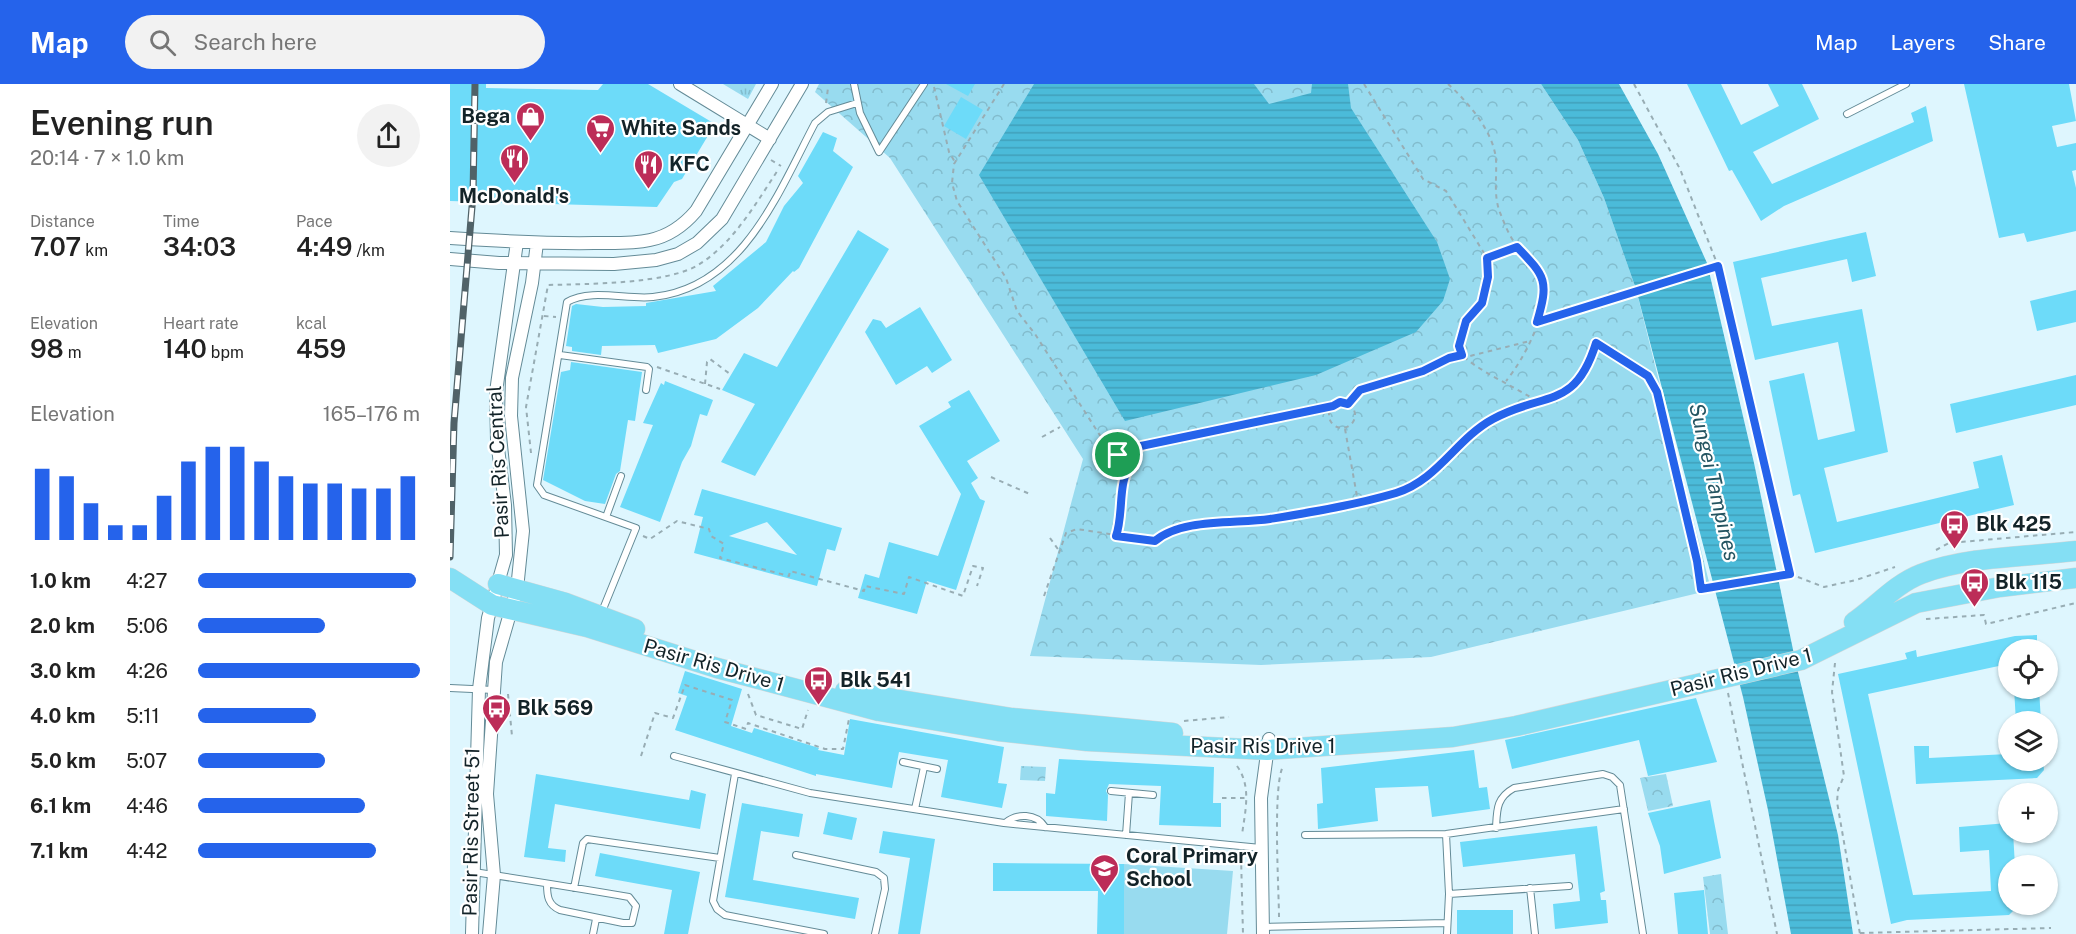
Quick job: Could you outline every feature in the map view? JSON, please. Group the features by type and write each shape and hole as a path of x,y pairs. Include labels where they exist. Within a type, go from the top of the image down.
{"main road":[{"name":"Pasir Ris Drive 1","path":"1800,657 1831,638 1920,574 1961,564 2076,551"},
{"name":"Pasir Ris Drive 1","path":"450,578 502,608 587,627 717,668 879,711 998,731 1087,741 1268,744 1453,737 1723,678 1800,657 1916,603 2000,587 2076,578"},
{"name":"Pasir Ris Drive 1","path":"508,587 600,616 716,657 838,689 1054,723 1268,744"}],"street":[{"path":"680,84 770,139"},
{"path":"450,238 537,243 625,243 649,240 669,234 686,223 696,211 772,84"},
{"path":"450,259 534,264 614,264 656,260 678,254 697,243 722,219 802,84"},
{"name":"Pasir Ris Central","path":"508,587 505,505 497,440 496,392 517,242"},
{"name":"Pasir Ris Central","path":"508,587 523,531 511,416 512,378 537,243"},
{"name":"Pasir Ris Street 51","path":"472,934 479,689 508,587"},
{"name":"Pasir Ris Street 51","path":"489,934 494,876 488,794 501,690 496,662 502,608 508,587"},
{"path":"1263,931 1261,798 1268,744"}],"lane":[{"path":"854,84 857,103 879,152 924,84"},
{"path":"1847,114 1906,84"},
{"path":"600,616 636,528 544,495 537,485 560,355 564,309 567,302 574,298 654,297 678,291 711,276 738,254 762,221 815,123 828,112 857,103"},
{"path":"560,355 648,368 646,390"},
{"path":"606,517 621,476"},
{"path":"450,688 501,690"},
{"path":"674,756 810,793 1004,823 1261,848"},
{"path":"903,762 937,769"},
{"path":"915,809 924,767"},
{"path":"735,774 713,901 717,909 725,915 824,934"},
{"path":"1496,828 1497,805 1504,793 1514,788 1603,774 1612,777 1620,785 1643,934"},
{"path":"1111,791 1153,795"},
{"path":"1126,835 1129,793"},
{"path":"1305,835 1446,834 1624,809"},
{"path":"1446,834 1449,894 1447,934"},
{"path":"574,888 583,843 587,839 720,858"},
{"path":"796,855 876,872 884,878 885,889 875,934"},
{"path":"474,873 574,888 628,897 636,906 632,923 596,919 553,907 548,898 547,884"},
{"path":"1449,894 1569,886"},
{"path":"1530,888 1535,934"},
{"path":"593,934 596,919"},
{"path":"1263,931 1279,928 1447,923"}],"path":[{"path":"933,84 949,152 956,162"},
{"path":"1004,84 956,162 952,183 957,201 1006,278 1017,311 1040,341 1101,437 1118,455"},
{"path":"1364,84 1423,179 1442,188 1451,197 1487,258 1488,277 1482,303 1466,321 1459,346 1462,355 1470,364 1506,381 1538,402"},
{"path":"1448,84 1461,96 1490,141 1496,161 1497,205 1517,247 1535,264 1542,278 1544,293 1537,322 1517,368 1506,381"},
{"path":"1634,84 1680,169 1718,266 1790,574"},
{"path":"828,88 828,112"},
{"path":"749,214 782,165"},
{"path":"1487,258 1517,247"},
{"path":"1537,322 1718,266"},
{"path":"676,273 677,279"},
{"path":"526,407 548,285"},
{"path":"1348,404 1360,390 1423,371 1449,358 1470,356 1530,341"},
{"path":"1044,596 1066,533 1077,529 1155,541 1181,528 1267,519 1358,502 1418,485 1490,420 1566,392 1579,381 1590,363 1596,343 1648,376 1657,392 1697,561 1701,589 1790,574 1824,587 1856,580"},
{"path":"705,384 707,362 710,360 730,374"},
{"path":"648,368 666,369 720,389"},
{"path":"1134,452 1141,446 1333,406 1340,402 1348,404 1356,416 1345,429"},
{"path":"1333,406 1327,418 1345,429 1358,502"},
{"path":"1042,437 1060,427"},
{"path":"1125,451 1134,452 1140,457 1141,464 1134,473 1126,474 1117,469 1114,464 1118,455 1125,451"},
{"path":"1116,536 1122,516 1122,484 1126,474"},
{"path":"991,477 1032,495"},
{"path":"650,538 677,521 709,529 711,536 724,544 720,558 789,576 790,571 864,591 865,586 904,594 909,577 963,596 973,566 983,568 977,586"},
{"path":"1050,538 1060,552"},
{"path":"1949,543 1959,545"},
{"path":"1924,620 1984,615 1986,624 2076,603"},
{"path":"1835,662 1832,692 1844,776 1838,790 1837,802 1860,933 2051,928"},
{"path":"1723,678 1777,934"},
{"path":"642,756 655,712 674,718 685,685 732,700 725,722 746,729 748,723 825,749 843,749 850,717"},
{"path":"501,690 513,736"},
{"path":"756,715 802,729 809,706"},
{"path":"1222,798 1247,798"},
{"path":"1277,798 1279,928"}],"green space":[{"path":"723,84 756,84 748,99"},
{"path":"819,84 1541,84 1578,140 1604,198 1636,289 1711,590 1431,657 1261,665 1030,656 1083,459 890,158 815,92"},
{"path":"1021,766 1046,767 1045,781 1020,780"},
{"path":"1666,774 1673,806 1648,811 1640,778"},
{"path":"1124,864 1233,871 1227,934 1124,934"},
{"path":"1721,874 1728,934 1710,934 1703,877"}],"water":[{"path":"1034,84 1254,84 1269,104 1311,93 1312,84 1348,84 1351,108 1437,242 1450,279 1443,301 1416,332 1316,375 1125,421 979,175"},
{"name":"Sungei Tampines","path":"1541,84 1619,84 1658,154 1707,263 1754,463 1796,664 1838,835 1853,934 1791,934 1768,810 1743,697 1636,289 1604,198 1578,140"}],"building":[{"name":"White Sands","path":"450,84 486,84 486,88 598,90 603,84 648,84 715,124 682,179 674,182 657,207 450,201"},
{"path":"946,84 975,84 968,96"},
{"path":"1687,84 1721,84 1741,125 1779,106 1768,84 1802,84 1819,119 1753,152 1772,184 1914,122 1911,113 1926,106 1933,141 1784,206 1761,221 1732,170 1729,171"},
{"path":"1964,84 2069,84 2076,121 2052,126 2057,147 2076,143 2076,170 2072,171 2076,188 2076,231 2027,242 2024,233 1999,238"},
{"path":"961,97 983,110 966,139 944,126"},
{"path":"823,132 837,138 833,151 853,167 799,268 793,271 758,308 716,339 658,353 655,345 602,346 601,355 572,351 572,347 566,346 572,306 576,304 603,307 646,306 646,303 716,291 713,286 766,242 784,206 803,183 798,176"},
{"path":"858,230 889,249 755,476 721,462 755,404 722,390 744,353 777,367"},
{"path":"1866,232 1876,276 1852,282 1847,259 1761,278 1772,326 1862,309 1888,452 1824,468 1837,522 1979,488 1973,462 2002,455 2014,505 1815,553 1800,494 1793,496 1769,381 1804,373 1818,440 1855,431 1838,342 1755,360 1733,262"},
{"path":"2076,290 2076,322 2037,331 2030,301"},
{"path":"920,307 952,360 932,373 927,366 896,385 865,332 873,319 881,321 886,328"},
{"path":"571,362 642,372 635,421 628,420 620,471 616,474 605,504 585,501 543,480 561,372 570,370"},
{"path":"2076,375 2076,405 1956,433 1950,404"},
{"path":"665,381 713,400 707,416 700,414 691,446 682,462 660,522 620,507 653,425 643,423 661,383 664,385"},
{"path":"969,390 1000,441 967,461 978,478 971,483 980,499 985,501 956,590 927,581 917,614 858,598 865,574 879,578 889,542 938,556 961,494 919,426 951,407 948,402"},
{"path":"702,489 842,528 835,551 827,549 817,586 694,553 703,517 694,515","holes":["767,522 797,555 729,536"]},
{"path":"2037,635 2037,639 2001,639"},
{"path":"1998,640 1998,666 1868,694 1913,895 1991,891 1989,850 1960,852 1959,827 1998,824 1998,843 2014,843 2014,855 1998,855 1998,915 2009,915 1907,920 1891,924 1838,674 1907,659 1905,653 1916,650 1917,657"},
{"path":"685,671 742,689 731,726 752,733 754,728 819,748 818,750 844,755 850,719 1004,747 998,783 1007,784 1002,808 941,797 948,760 899,752 892,788 816,774 816,776 675,730 687,696 678,693"},
{"path":"1696,698 1717,762 1648,776 1639,740 1512,769 1505,740"},
{"path":"2015,699 2040,699 2040,711 2015,711"},
{"path":"1914,746 1929,746 1929,758 1998,755 1998,771 2043,771 2037,778 1916,784"},
{"path":"1474,750 1479,788 1487,787 1490,809 1432,817 1428,786 1375,788 1378,821 1318,829 1317,804 1323,803 1321,768"},
{"path":"1059,759 1214,767 1213,803 1221,803 1221,827 1159,825 1161,786 1109,784 1106,791 1108,795 1107,821 1046,816 1046,793 1055,794"},
{"path":"536,774 689,800 691,790 706,794 700,829 555,804 548,848 566,850 565,862 524,857"},
{"path":"1710,800 1721,858 1664,874 1660,846 1648,813"},
{"path":"742,803 803,814 799,837 761,831 753,880 859,898 855,919 725,897"},
{"path":"828,812 857,818 852,840 823,834"},
{"path":"1597,826 1605,891 1600,893 1601,900 1606,900 1608,923 1555,929 1553,904 1580,901 1575,854 1463,867 1460,842"},
{"path":"883,831 935,839 920,934 898,934 910,858 879,853"},
{"path":"600,853 700,872 688,934 664,934 672,890 595,876"},
{"path":"993,863 1124,864 1124,934 1097,934 1098,891 993,891"},
{"path":"1704,890 1708,934 1678,934 1674,893"},
{"path":"1457,910 1513,910 1513,934 1457,934"}],"railway":[{"path":"450,557 454,423 473,195 475,84"}],"place":[{"name":"Bega","path":"531,142"},
{"name":"White Sands","path":"600,154"},
{"name":"McDonald's","path":"514,184"},
{"name":"KFC","path":"648,190"},
{"name":"Blk 425","path":"1955,550"},
{"name":"Blk 115","path":"1974,608"},
{"name":"Blk 541","path":"819,706"},
{"name":"Blk 569","path":"496,734"},
{"name":"Coral Primary School","path":"1105,894"}],"route":[{"path":"1517,247 1535,264 1544,285 1543,304 1537,322 1718,266 1790,574 1701,589 1697,561 1657,392 1648,376 1596,343 1584,375 1566,392 1490,420 1418,485 1339,507 1267,519 1181,528 1170,531 1155,541 1116,536 1122,516 1122,484 1126,474 1117,469 1114,464 1118,455 1128,450 1134,452 1141,446 1333,406 1338,402 1348,404 1355,393 1360,390 1423,371 1449,358 1462,355 1459,346 1466,321 1482,303 1488,277 1487,258 1517,247"}]}
